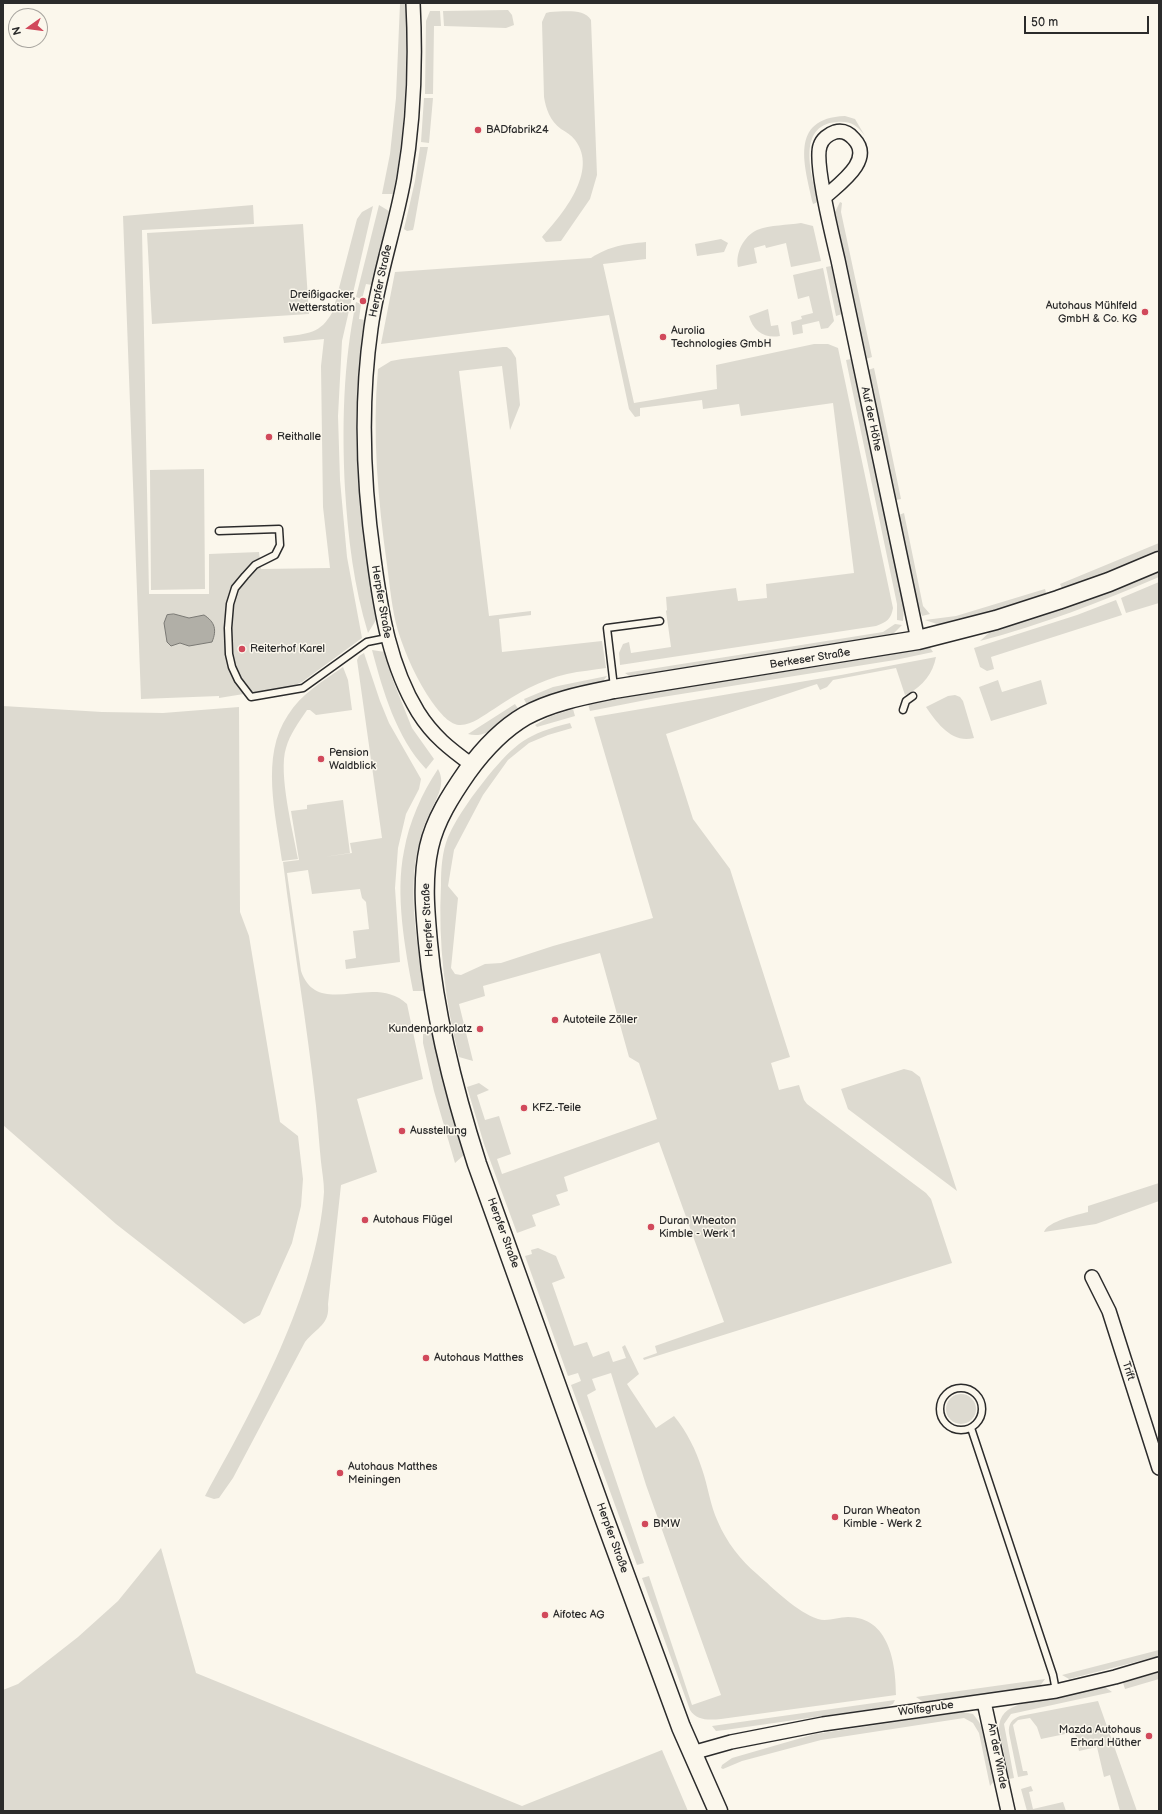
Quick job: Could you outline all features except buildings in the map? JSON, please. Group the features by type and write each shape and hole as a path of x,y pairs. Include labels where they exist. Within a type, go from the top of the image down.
{"main road":[{"name":"Berkeser Straße","path":"472,765 498,736 526,716 585,694 918,640 996,620 1058,600 1109,582 1159,561"},
{"name":"Herpfer Straße","path":"472,765 453,792 436,826 429,847 426,869 424,895 430,963 444,1047 463,1119 477,1164 602,1512 692,1752 718,1811"}],"street":[{"name":"Herpfer Straße","path":"413,3 414,82 408,152 372,321 365,389 364,456 367,497 376,576 387,638 399,674 418,712 431,730 446,747 472,765"},
{"name":"Auf der Höhe","path":"825,197 850,174 858,162 860,152 857,142 850,134 840,131 829,134 820,144 818,157 825,197 918,640"},
{"name":"Trift","path":"1092,1277 1109,1311 1159,1468"},
{"name":"Wolfsgrube","path":"692,1752 731,1742 823,1724 1056,1691 1115,1677 1159,1664"},
{"name":"An der Winde","path":"984,1702 1008,1811"}],"lane":[{"path":"219,531 280,529 280,544 274,555 255,565 245,576 235,588 230,604 228,628 229,654 232,667 238,680 251,697 303,688 367,642 387,638"},
{"path":"614,689 607,628 660,622"},
{"path":"903,710 906,701 913,696"},
{"path":"957,1388 967,1389 978,1396 982,1404 982,1412 980,1419 971,1428 962,1431 953,1429 946,1425 942,1419 940,1403 944,1396 950,1391 957,1388"},
{"path":"971,1428 1053,1675 1056,1691"}],"shaded area":[{"path":"400,3 406,3 406,75 401,147 393,194 382,194 390,154 396,98"},
{"path":"508,10 512,15 514,25 506,28 444,26 443,11"},
{"path":"430,11 440,11 441,26 434,26 433,94 425,94 426,21"},
{"path":"578,12 588,16 591,20 597,175 590,199 561,241 546,242 542,237 568,205 580,179 583,165 581,152 575,140 554,122 547,110 544,97 542,22 546,13"},
{"path":"424,98 433,98 429,143 421,142"},
{"path":"845,116 855,119 865,136 853,124 842,122 824,125 815,132 811,142 810,166 818,202 813,204 805,160 805,147 808,135 815,125 827,119"},
{"path":"420,147 428,147 413,230 407,231 404,229 415,181"},
{"path":"840,202 842,203 841,212 872,357 866,359 835,212"},
{"path":"253,205 254,224 142,230 149,594 209,594 209,554 259,552 261,569 330,568 323,507 321,366 324,339 284,343 283,337 312,332 323,325 328,319 333,311 357,219 362,212 373,206 342,341 338,416 340,480 347,557 362,638 302,682 293,686 219,698 219,696 141,699 123,216"},
{"path":"379,205 389,211 372,285 366,284 362,299 356,297"},
{"path":"801,223 813,226 821,261 791,267 786,243 766,248 765,245 754,248 757,263 738,267 737,262 739,251 744,241 752,233 768,227"},
{"path":"303,224 309,314 152,324 147,233"},
{"path":"721,239 728,243 724,252 697,256 695,244"},
{"path":"646,242 646,259 603,264 634,403 717,389 716,365 814,344 828,344 838,348 893,608 890,617 883,623 876,626 620,665 619,653 623,644 629,642 631,653 671,647 666,611 666,597 736,588 738,601 767,598 766,584 854,573 833,403 741,416 739,404 703,409 702,400 640,408 640,416 635,417 629,409 609,315 381,344 395,272 591,258 617,246"},
{"path":"831,266 842,314 836,316 826,267"},
{"path":"823,268 834,321 828,328 821,329 819,321 802,325 803,333 793,335 791,322 802,319 801,316 813,313 809,296 798,299 793,275"},
{"path":"356,302 361,304 359,319 365,320 357,402 356,429 358,477 376,620 368,633 352,562 346,507 344,465 344,396 348,349"},
{"path":"768,309 771,326 778,325 780,336 775,337 765,335 760,333 753,326 749,316"},
{"path":"507,347 511,350 516,358 520,405 510,430 502,366 459,371 489,616 531,611 531,615 499,619 502,652 602,641 606,668 572,673 539,683 520,692 473,722 459,725 451,722 444,716 427,694 408,659 396,623 391,598 384,541 377,467 376,393 378,369 391,361 402,359"},
{"path":"851,359 904,607 903,621 897,620 897,604 846,360"},
{"path":"874,368 901,499 895,500 868,370"},
{"path":"204,469 205,589 151,590 150,470"},
{"path":"904,513 923,606 930,614 922,616 916,599 899,515"},
{"path":"1159,543 1159,551 1063,590 1060,584"},
{"path":"1159,569 1159,577 1115,595 1048,620 980,641 991,631 1031,618"},
{"path":"1159,582 1159,603 1126,613 1121,598"},
{"path":"1045,589 1047,596 991,613 940,625 925,620 956,616"},
{"path":"1116,600 1122,615 991,657 994,669 987,671 980,667 974,648 1077,615"},
{"path":"174,614 189,618 204,615 211,620 215,630 212,642 189,646 180,643 171,646 167,642 164,623 167,615"},
{"path":"895,624 902,625 891,636 632,678 625,673 883,632"},
{"path":"929,646 933,652 895,660 656,698 590,711 588,704 887,655"},
{"path":"372,650 385,652 392,678 412,728 434,759 426,769 406,743 392,713"},
{"path":"364,653 389,723 421,779 419,789 406,814 398,848 395,888 400,962 346,969 345,960 356,958 353,931 369,929 366,902 362,898 360,889 312,894 308,870 287,873 301,971 309,985 320,992 333,995 378,992 393,995 407,1004 423,1079 357,1099 377,1172 341,1185 327,1317 322,1325 305,1342 233,1478 219,1498 214,1499 205,1496 262,1388 280,1349 296,1310 309,1270 319,1231 324,1192 317,1113 283,862 299,860 291,811 307,809 307,805 343,800 350,853 324,857 352,853 350,843 382,838 357,660 359,656"},
{"path":"936,657 930,674 923,683 905,695 896,668 833,680 827,687 820,690 817,684 666,734 693,819 730,869 790,1057 771,1063 779,1090 799,1085 804,1100 807,1104 926,1193 931,1199 952,1263 644,1360 643,1358 657,1353 655,1346 724,1322 659,1142 564,1177 568,1191 556,1195 560,1205 532,1215 536,1226 517,1233 484,1144 467,1087 479,1083 489,1090 477,1095 485,1120 499,1116 511,1154 497,1159 502,1174 657,1119 639,1063 629,1057 600,953 483,986 485,996 459,1004 473,1061 459,1057 446,993 442,950 440,907 442,867 444,849 448,837 461,813 477,790 506,755 523,741 532,736 570,723 572,728 548,735 529,743 508,760 483,795 454,850 448,886 458,898 451,968 455,974 461,975 485,964 501,963 553,946 653,918 594,717 841,675"},
{"path":"343,667 348,680 352,710 316,715 310,710 307,710 292,733 286,748 284,759 285,787 298,859 282,861 272,786 274,749 279,731 293,707 306,694"},
{"path":"607,676 601,684 553,694 527,705 524,699 553,687"},
{"path":"998,680 1002,692 1041,680 1047,704 991,721 979,687"},
{"path":"955,695 960,697 963,701 974,738 966,739 952,735 940,725 926,707 948,696"},
{"path":"515,704 519,710 502,724 489,732 475,735 468,734"},
{"path":"3,706 102,712 163,713 239,707 240,912 249,936 280,1122 298,1136 303,1179 301,1206 292,1243 260,1315 244,1324 116,1224 3,1125"},
{"path":"573,709 575,716 537,727 535,725 551,716"},
{"path":"438,769 441,787 423,829 415,861 414,917 425,991 413,991 402,921 400,885 401,868 409,829 422,798"},
{"path":"433,1033 465,1154 455,1163 434,1091 423,1043 423,1034"},
{"path":"904,1069 912,1071 920,1077 957,1191 848,1109 841,1089"},
{"path":"1159,1183 1159,1201 1096,1224 1044,1232 1047,1228 1057,1222 1088,1212 1088,1206"},
{"path":"538,1248 556,1256 565,1278 552,1283 574,1346 587,1342 593,1357 609,1351 613,1362 626,1358 622,1347 625,1345 639,1374 627,1384 656,1428 674,1416 683,1428 691,1441 700,1462 718,1522 725,1536 740,1557 751,1569 786,1600 810,1616 821,1620 848,1617 862,1619 873,1625 881,1633 892,1656 896,1682 896,1695 712,1720 700,1718 693,1714 690,1710 642,1578 649,1576 692,1705 721,1695 646,1485 611,1373 592,1379 596,1390 587,1395 644,1563 637,1565 571,1385 581,1381 578,1373 568,1376 525,1256 532,1254 531,1250"},
{"path":"961,1394 972,1398 976,1409 972,1420 961,1424 950,1420 946,1409 950,1398"},
{"path":"161,1548 196,1673 522,1806 662,1750 688,1811 3,1811 3,1690 18,1684 78,1637 118,1601"},
{"path":"1159,1650 1159,1656 1069,1679 1062,1675"},
{"path":"1159,1672 1159,1679 1125,1689 1123,1683"},
{"path":"1045,1679 1040,1686 929,1702 922,1701 916,1697"},
{"path":"1105,1687 1112,1692 1011,1714 1004,1724 1014,1778 1009,1779 999,1729 1000,1720 1008,1710 1021,1704"},
{"path":"895,1700 893,1704 886,1707 725,1730 716,1731 712,1726"},
{"path":"1098,1701 1137,1811 1120,1811 1110,1775 1104,1777 1097,1747 1079,1751 1075,1732 1041,1739 1037,1727 1030,1718 1018,1720 1013,1725 1023,1771 1027,1771 1028,1775 1018,1777 1009,1733 1009,1727 1013,1720 1020,1716"},
{"path":"963,1712 973,1714 984,1733 994,1781 990,1786 979,1733 973,1723 964,1718 821,1740 742,1761 723,1769 721,1768 722,1765 732,1758 815,1734"},
{"path":"1031,1786 1033,1791 1029,1792 1033,1809 1063,1802 1066,1811 1027,1811 1021,1789"}],"place":[{"name":"BADfabrik24","path":"478,130"},
{"name":"Dreißigacker, Wetterstation","path":"363,301"},
{"name":"Autohaus Mühlfeld GmbH & Co. KG","path":"1145,312"},
{"name":"Aurolia Technologies GmbH","path":"663,337"},
{"name":"Reithalle","path":"269,437"},
{"name":"Reiterhof Karel","path":"242,649"},
{"name":"Pension Waldblick","path":"321,759"},
{"name":"Autoteile Zöller","path":"555,1020"},
{"name":"Kundenparkplatz","path":"480,1029"},
{"name":"KFZ.-Teile","path":"524,1108"},
{"name":"Ausstellung","path":"402,1131"},
{"name":"Autohaus Flügel","path":"365,1220"},
{"name":"Duran Wheaton Kimble - Werk 1","path":"651,1227"},
{"name":"Autohaus Matthes","path":"426,1358"},
{"name":"Autohaus Matthes Meiningen","path":"340,1473"},
{"name":"Duran Wheaton Kimble - Werk 2","path":"835,1517"},
{"name":"BMW","path":"645,1524"},
{"name":"Aifotec AG","path":"545,1615"},
{"name":"Mazda Autohaus Erhard Hüther","path":"1149,1736"}]}
